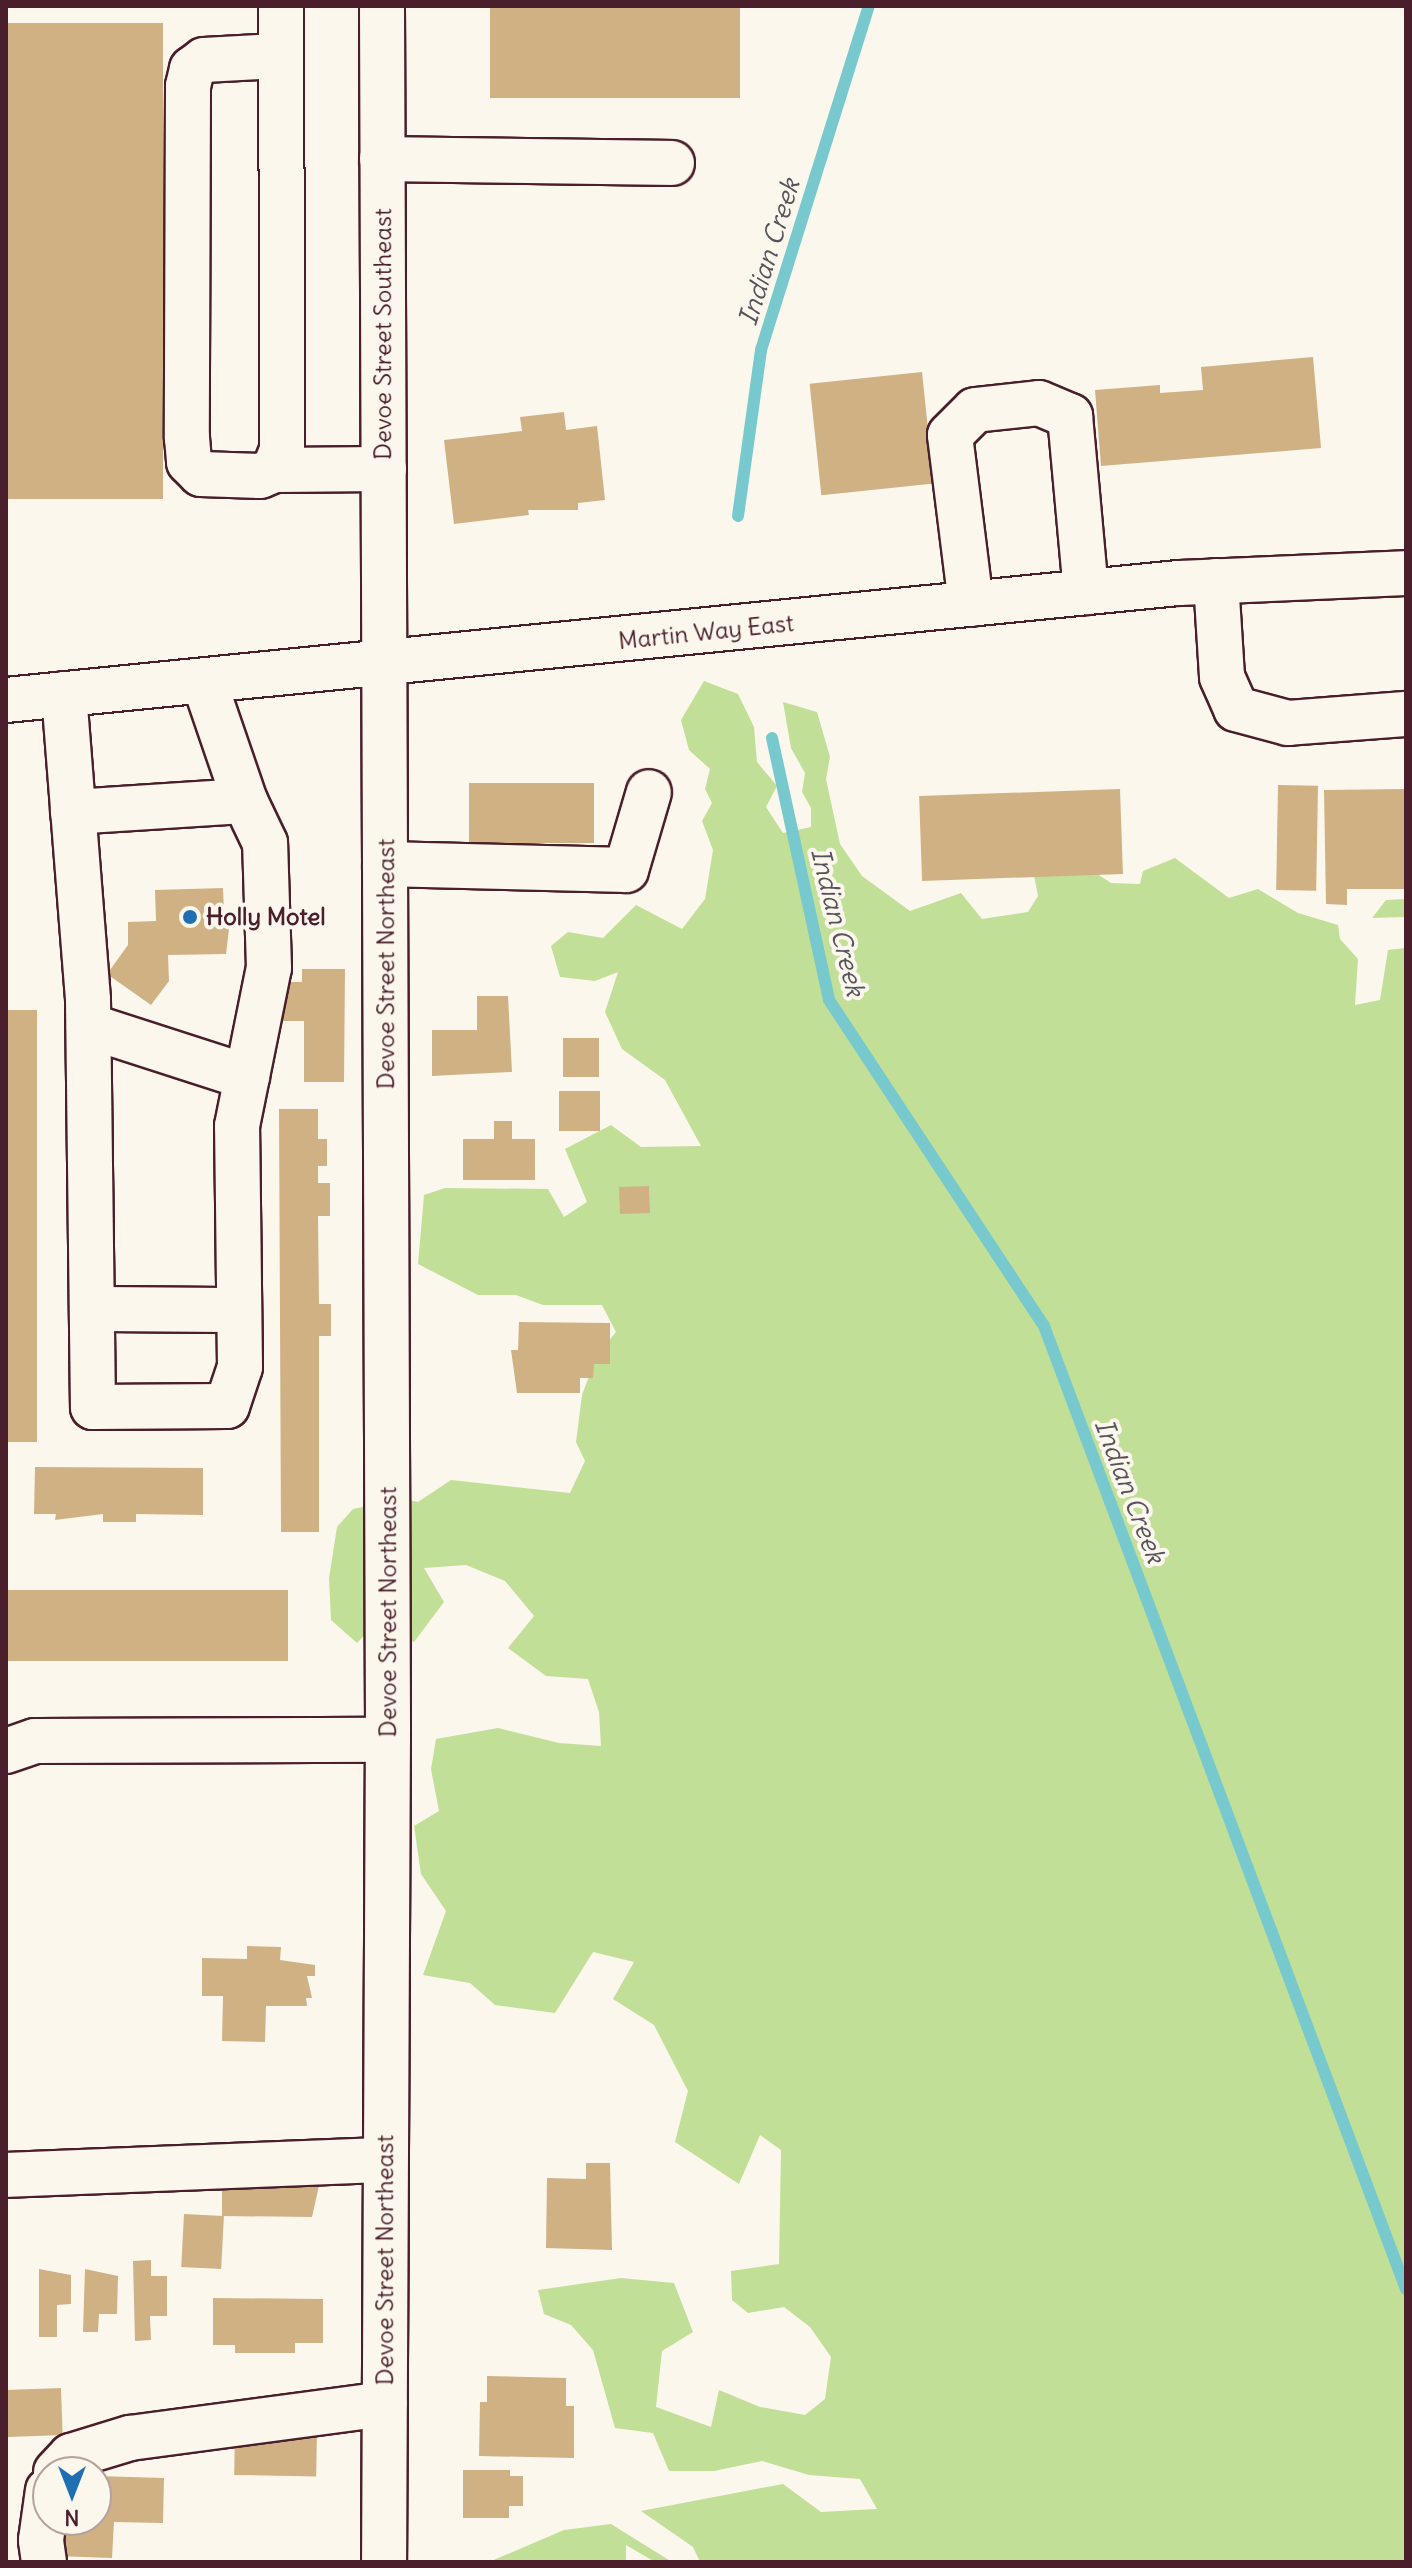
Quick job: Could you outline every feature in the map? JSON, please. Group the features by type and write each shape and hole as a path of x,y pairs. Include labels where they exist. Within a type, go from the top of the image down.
{"street":[{"path":"274,470 282,450 277,56 281,6"},
{"name":"Devoe Street Southeast","path":"382,6 385,662"},
{"path":"277,56 204,60 192,69 188,86 189,462 201,474 260,476 274,470 384,469"},
{"path":"382,159 672,163"},
{"path":"971,604 950,435 975,410 1039,403 1070,416 1086,592"},
{"name":"Martin Way East","path":"6,700 1086,592 1216,581 1406,573"},
{"path":"1216,581 1222,677 1236,709 1288,723 1406,714"},
{"name":"Devoe Street Northeast","path":"384,2562 388,1740 385,662"},
{"path":"64,694 89,1026 93,1407 227,1406 240,1367 236,1310 237,1126 269,968 265,843 245,801 204,681"},
{"path":"385,864 626,870 649,792"},
{"path":"73,812 245,801"},
{"path":"89,1026 247,1077"},
{"path":"92,1309 236,1310"},
{"path":"6,1751 35,1741 388,1740"},
{"path":"6,2175 384,2160"},
{"path":"71,2456 130,2438 385,2404"},
{"path":"42,2536 44,2562"}],"green space":[{"path":"704,681 738,694 754,727 757,762 777,786 766,807 783,833 811,827 811,808 802,792 805,773 791,748 783,702 817,712 830,757 826,779 840,844 862,876 910,911 961,893 982,919 1028,912 1038,896 1032,865 1070,856 1111,883 1140,884 1143,871 1175,858 1229,898 1258,889 1298,913 1338,925 1340,939 1358,959 1355,1005 1380,1000 1388,950 1406,948 1406,2562 700,2562 693,2547 641,2511 783,2484 821,2512 877,2509 860,2479 809,2475 762,2461 714,2471 669,2471 653,2433 615,2428 593,2350 571,2325 544,2314 538,2290 621,2278 674,2283 693,2332 662,2351 656,2407 711,2427 719,2390 760,2407 805,2415 825,2399 831,2357 810,2327 784,2307 748,2313 732,2300 731,2271 779,2264 781,2150 760,2135 739,2184 675,2142 688,2091 654,2025 613,1999 634,1962 593,1952 555,2013 495,2005 470,1983 423,1975 446,1911 421,1874 414,1826 439,1811 431,1769 436,1739 498,1728 559,1743 601,1746 599,1712 588,1679 546,1676 508,1648 534,1616 505,1581 466,1565 424,1568 444,1602 414,1642 374,1625 357,1643 331,1620 329,1578 337,1527 353,1509 403,1499 418,1502 451,1480 570,1493 585,1461 576,1442 582,1395 597,1355 616,1332 602,1305 543,1305 516,1295 478,1295 418,1264 424,1195 445,1188 548,1189 564,1217 587,1202 565,1149 611,1125 641,1147 701,1146 665,1080 622,1049 605,1012 618,972 595,981 560,977 551,946 568,932 603,938 636,905 682,929 705,899 713,850 702,821 712,803 705,789 710,769 689,750 681,720"},
{"path":"1406,899 1406,917 1372,918 1386,900"},
{"path":"611,2524 672,2562 655,2562 626,2545 626,2562 489,2562 564,2530"}],"building":[{"path":"490,6 740,6 740,98 490,98"},
{"path":"6,23 163,23 163,499 6,499"},
{"path":"1313,357 1321,448 1101,466 1095,390 1160,385 1160,393 1203,390 1201,367"},
{"path":"922,372 934,483 821,495 810,384"},
{"path":"564,412 566,430 597,426 605,500 578,503 578,510 528,510 529,515 454,524 444,440 522,431 520,417"},
{"path":"469,783 594,783 594,843 469,843"},
{"path":"1278,785 1318,786 1316,891 1276,890"},
{"path":"1120,789 1123,874 922,881 919,796"},
{"path":"1406,789 1406,889 1347,889 1347,905 1326,904 1324,790"},
{"path":"223,888 224,913 231,913 226,954 168,955 169,981 151,1005 107,974 128,945 128,922 156,921 155,890"},
{"path":"302,969 345,969 344,1082 304,1082 304,1021 282,1021 282,982 302,982"},
{"path":"477,996 508,996 512,1072 432,1076 432,1030 477,1030"},
{"path":"6,1010 37,1010 37,1442 6,1442"},
{"path":"563,1038 599,1038 599,1077 563,1077"},
{"path":"559,1091 600,1091 600,1131 559,1131"},
{"path":"279,1109 318,1109 318,1139 327,1139 327,1166 318,1166 318,1183 330,1183 330,1216 318,1216 319,1304 331,1304 331,1336 319,1336 319,1532 281,1532"},
{"path":"494,1121 512,1121 512,1139 535,1139 535,1180 463,1180 463,1139 494,1139"},
{"path":"649,1186 650,1213 620,1214 619,1187"},
{"path":"519,1322 610,1323 610,1364 594,1364 593,1378 580,1378 580,1393 517,1393 511,1350 518,1350"},
{"path":"35,1467 203,1468 203,1515 136,1514 136,1522 103,1522 103,1514 55,1520 56,1514 34,1514"},
{"path":"6,1590 288,1590 288,1661 6,1661"},
{"path":"247,1946 281,1947 280,1960 315,1965 315,1976 307,1976 312,1998 306,1998 307,2006 266,2006 265,2042 222,2041 223,1996 202,1996 202,1958 247,1959"},
{"path":"586,2163 610,2163 612,2250 546,2248 547,2178 586,2179"},
{"path":"320,2181 312,2217 222,2216 222,2186"},
{"path":"184,2214 224,2216 221,2269 181,2267"},
{"path":"151,2260 151,2276 167,2276 167,2316 150,2316 151,2340 135,2341 133,2261"},
{"path":"39,2269 71,2275 71,2304 57,2305 57,2337 39,2337"},
{"path":"85,2269 118,2276 117,2314 99,2314 98,2332 83,2332"},
{"path":"213,2298 323,2299 323,2343 295,2343 295,2353 235,2353 235,2345 213,2345"},
{"path":"487,2376 566,2378 566,2406 574,2406 574,2458 479,2456 480,2402 487,2402"},
{"path":"61,2388 63,2435 8,2437 6,2390"},
{"path":"235,2428 317,2429 316,2476 234,2475"},
{"path":"463,2470 510,2470 510,2476 523,2476 523,2506 509,2506 509,2518 463,2518"},
{"path":"112,2476 164,2478 163,2523 114,2522 112,2558 55,2556 56,2536 112,2536"}],"waterway":[{"name":"Indian Creek","path":"738,516 761,350 869,6"},
{"name":"Indian Creek","path":"772,738 829,1000 1044,1326 1406,2289"}],"place":[{"name":"Holly Motel","path":"190,917"}]}
